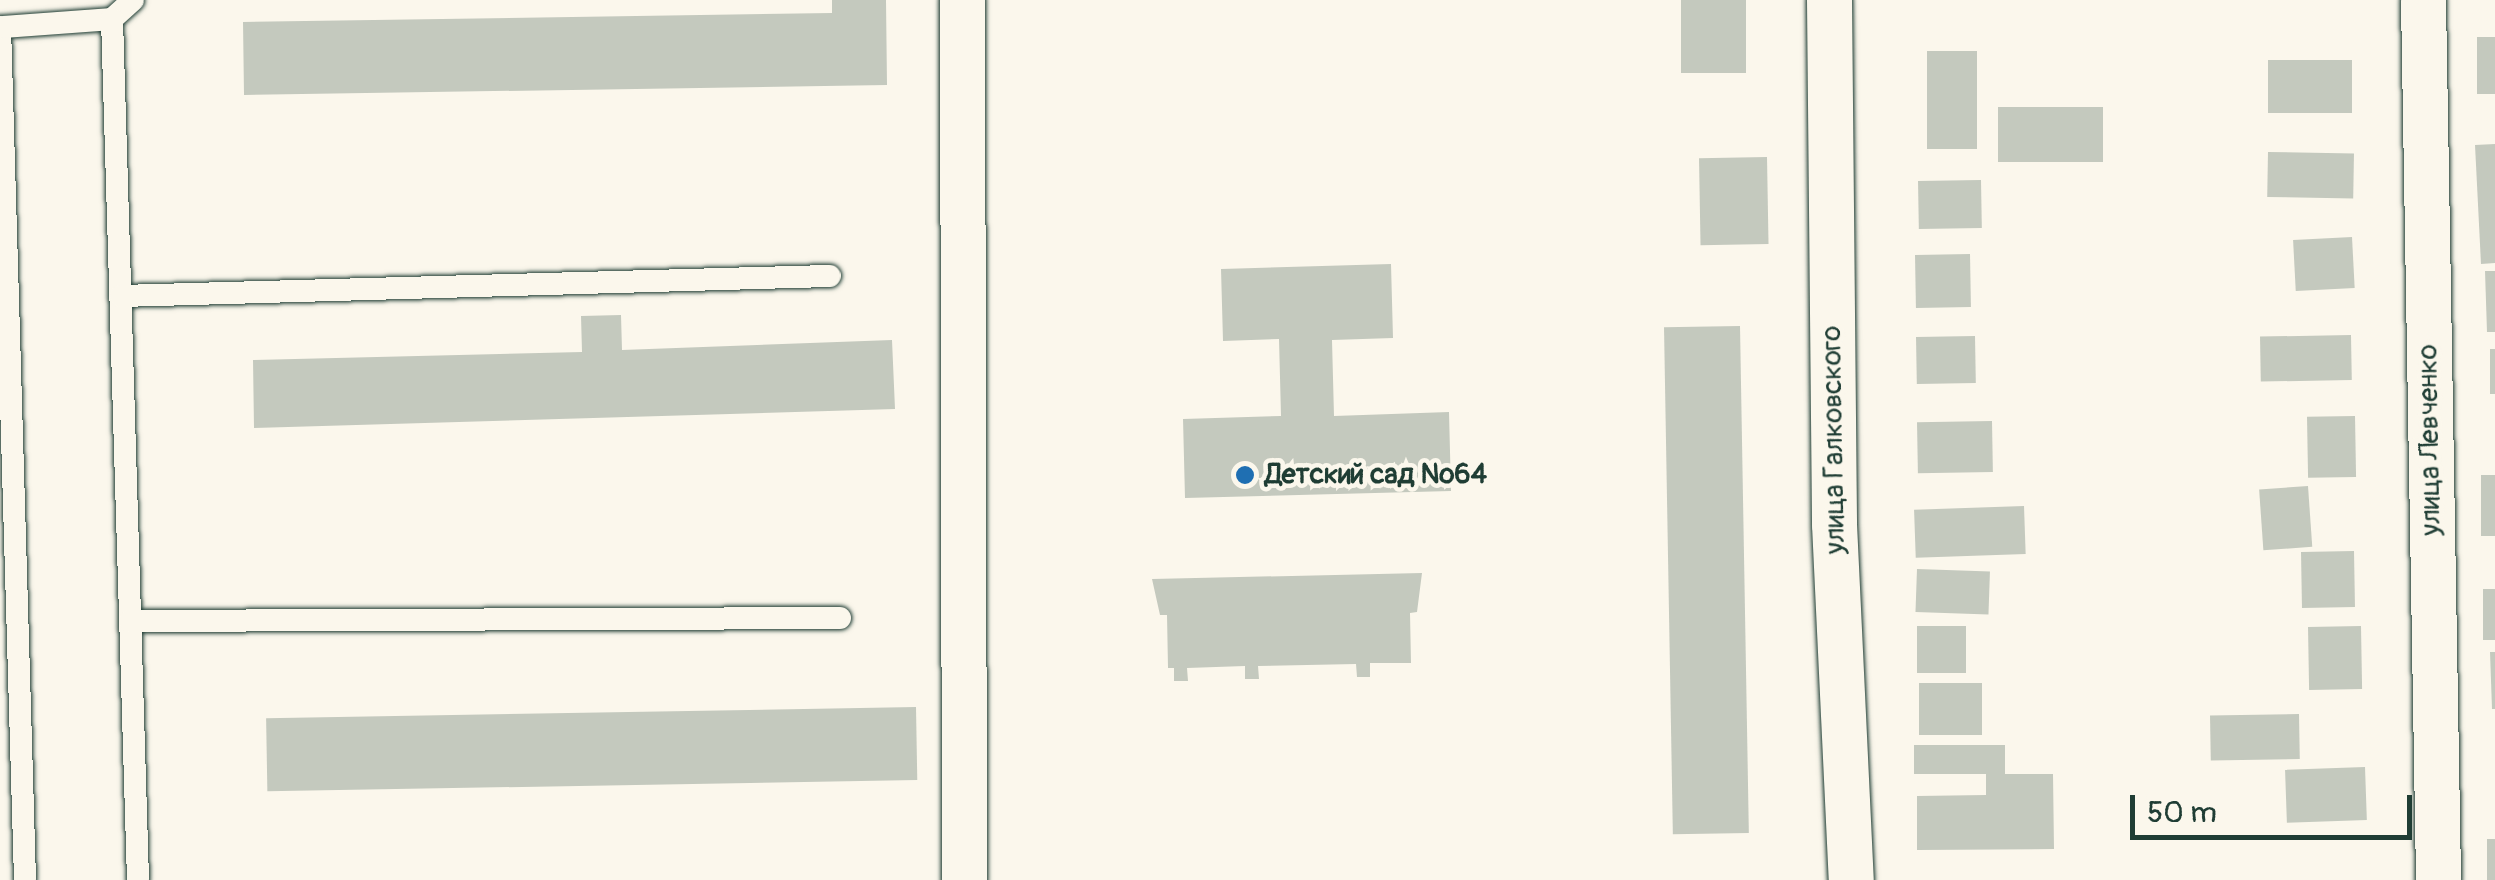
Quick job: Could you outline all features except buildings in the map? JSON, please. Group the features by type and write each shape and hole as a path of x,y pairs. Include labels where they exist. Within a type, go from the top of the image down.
{"street":[{"path":"962,0 964,880"},
{"name":"улица Галковского","path":"1829,0 1834,524 1852,880"},
{"name":"улица Левченко","path":"2423,0 2438,880"}],"lane":[{"path":"26,880 2,28 112,18 133,0"},
{"path":"112,18 138,880"},
{"path":"120,296 830,276"},
{"path":"130,621 840,618"}],"place":[{"name":"Детский сад №64","path":"1245,475"}]}
